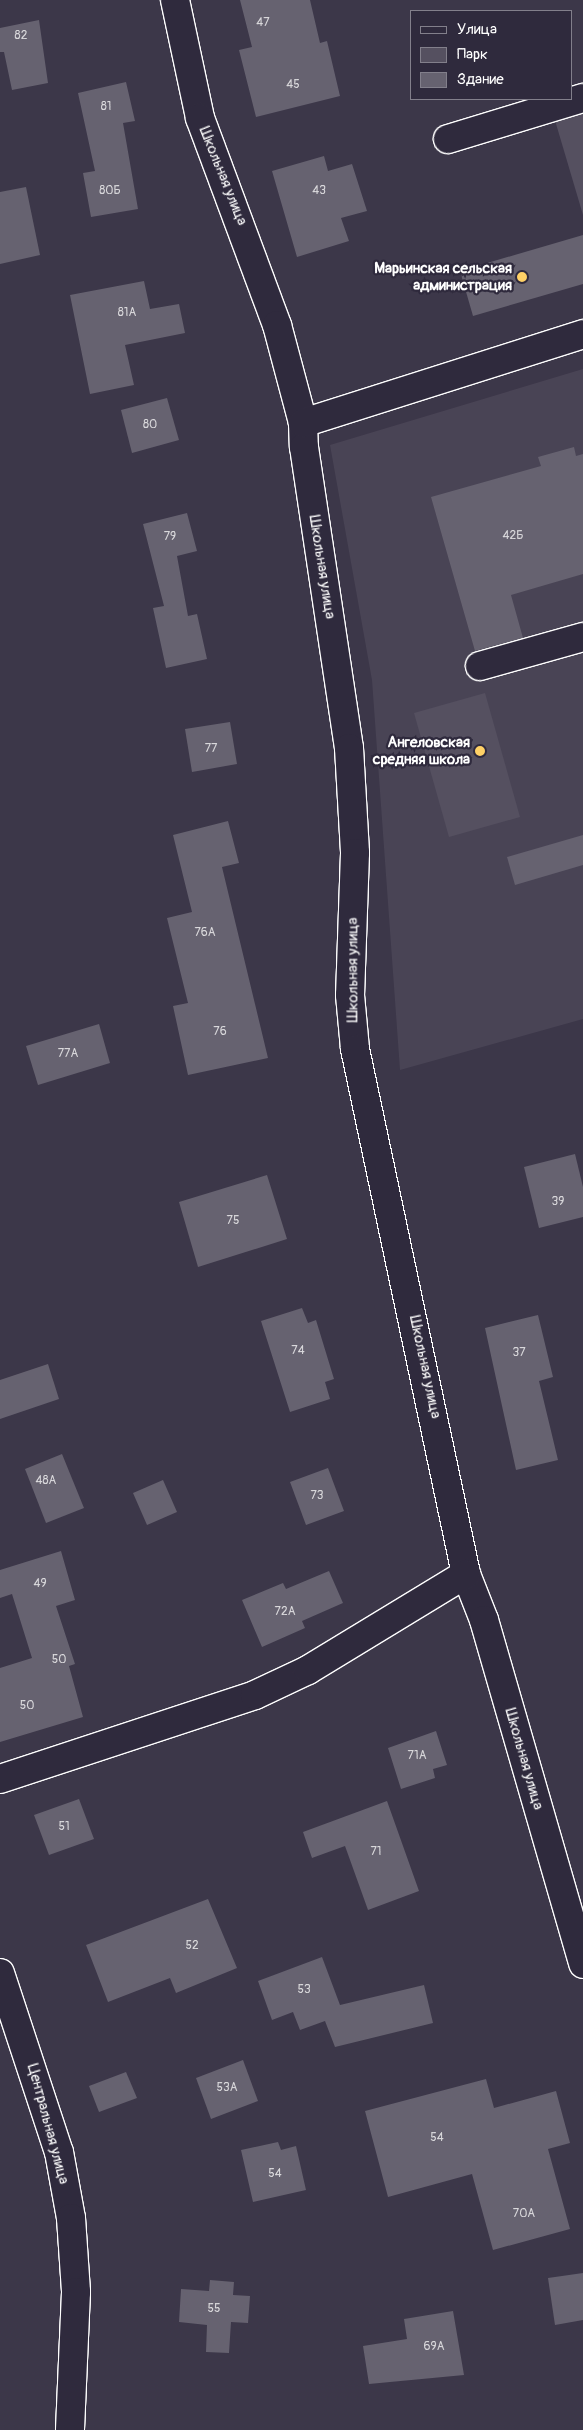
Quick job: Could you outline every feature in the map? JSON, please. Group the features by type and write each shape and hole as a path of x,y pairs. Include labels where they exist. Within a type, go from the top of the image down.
{"street":[{"name":"Школьная улица","path":"175,0 200,118 277,325 303,423 304,447 349,748 355,853 350,996 355,1049 466,1574 484,1620 583,1964"},
{"path":"448,139 583,98"},
{"path":"303,423 583,334"},
{"path":"480,666 583,637"},
{"path":"0,1779 255,1695 308,1670 466,1574"},
{"name":"Центральная улица","path":"0,1972 53,2134 71,2218 76,2292 70,2430"}],"shaded area":[{"name":"Ангеловская средняя школа","path":"583,369 583,1019 400,1070 372,680 330,445"}],"green space":[{"path":"583,108 583,215 554,117"},
{"path":"485,693 520,817 449,837 414,713"}],"building":[{"path":"240,0 310,0 320,43 327,41 340,96 256,117 239,50 252,47"},
{"path":"39,20 48,83 12,90 4,52 0,52 0,28"},
{"path":"126,82 135,121 123,123 138,209 91,217 83,173 95,171 78,93"},
{"path":"324,156 328,171 352,164 367,211 341,218 349,241 297,257 272,171"},
{"path":"26,187 40,255 0,264 0,192"},
{"name":"Марьинская сельская администрация","path":"583,235 583,284 473,316 460,271"},
{"path":"144,281 150,309 179,304 185,333 125,345 134,385 90,394 70,295"},
{"path":"167,398 179,440 132,453 121,410"},
{"path":"574,447 576,456 583,454 583,574 511,595 523,638 475,651 431,497 541,466 538,457"},
{"path":"187,513 197,551 177,556 188,616 197,614 207,659 166,668 153,608 164,606 143,524"},
{"path":"230,722 237,764 192,772 185,729"},
{"path":"228,821 239,863 222,867 268,1058 188,1075 173,1006 188,1003 167,918 192,912 173,835"},
{"path":"583,835 583,865 515,885 507,857"},
{"path":"99,1024 110,1063 38,1085 26,1046"},
{"path":"575,1154 583,1187 583,1217 539,1228 524,1167"},
{"path":"267,1175 287,1239 198,1267 179,1202"},
{"path":"302,1308 308,1323 316,1320 334,1379 325,1382 330,1399 290,1412 261,1321"},
{"path":"538,1315 553,1377 539,1381 558,1460 516,1470 485,1328"},
{"path":"48,1364 59,1399 0,1419 0,1380"},
{"path":"62,1454 84,1508 46,1523 25,1469"},
{"path":"328,1468 344,1511 306,1525 290,1482"},
{"path":"163,1480 177,1512 147,1525 133,1493"},
{"path":"61,1551 75,1600 56,1606 75,1664 69,1666 83,1717 0,1742 0,1668 32,1658 12,1594 0,1598 0,1570"},
{"path":"329,1571 343,1603 302,1621 305,1628 262,1647 242,1600 283,1583 286,1589"},
{"path":"436,1731 447,1765 433,1769 435,1778 401,1789 388,1748"},
{"path":"79,1799 94,1839 49,1855 34,1815"},
{"path":"387,1801 419,1891 368,1910 345,1846 312,1858 303,1832"},
{"path":"208,1899 237,1968 176,1993 170,1978 108,2002 86,1945"},
{"path":"322,1957 340,2005 424,1985 433,2023 335,2047 325,2021 300,2030 293,2012 272,2020 258,1981"},
{"path":"243,2060 258,2101 211,2119 196,2078"},
{"path":"126,2072 137,2098 99,2112 89,2086"},
{"path":"486,2079 494,2108 556,2091 570,2143 548,2149 570,2229 493,2250 472,2174 388,2197 365,2111"},
{"path":"278,2142 281,2150 296,2146 306,2190 253,2202 241,2150"},
{"path":"583,2273 583,2320 555,2325 548,2278"},
{"path":"210,2280 234,2282 233,2295 250,2296 248,2323 231,2322 229,2353 206,2352 207,2325 179,2322 181,2289 209,2291"},
{"path":"453,2311 464,2375 369,2384 363,2346 407,2339 404,2319"}],"place":[{"name":"Марьинская сельская администрация","path":"522,277"},
{"name":"Ангеловская средняя школа","path":"480,751"}]}
